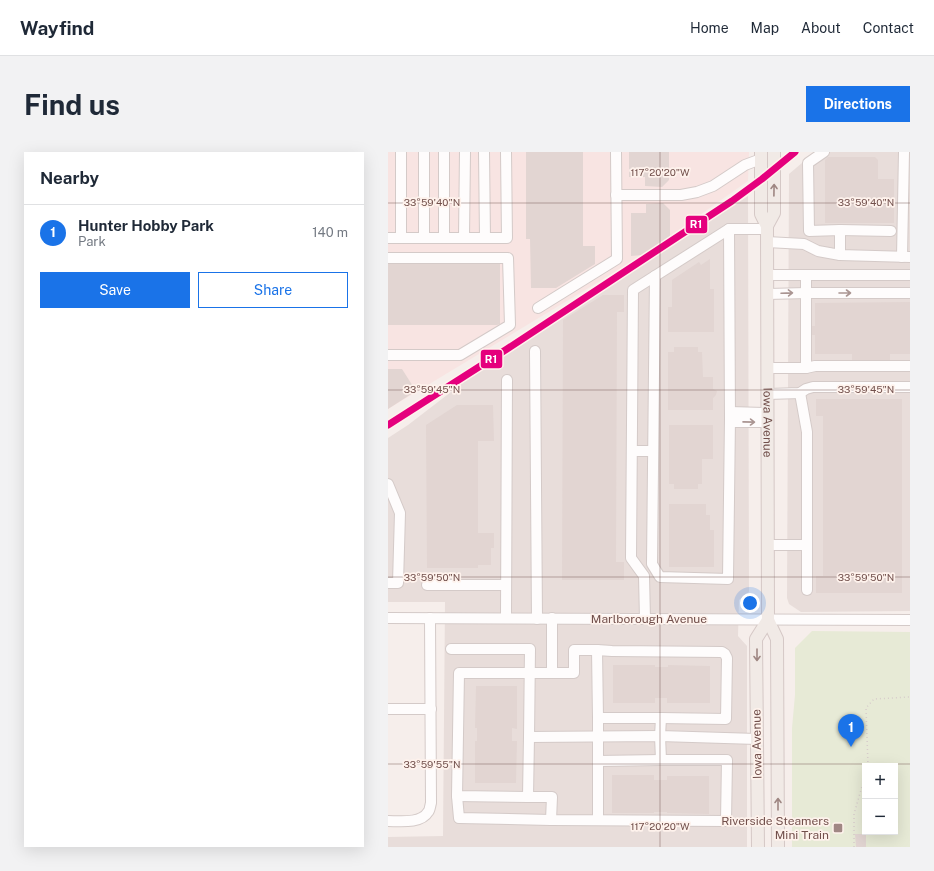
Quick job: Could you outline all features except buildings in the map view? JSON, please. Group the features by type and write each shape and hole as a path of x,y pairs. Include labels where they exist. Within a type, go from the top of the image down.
{"main road":[{"name":"Iowa Avenue","path":"767,227 774,213 774,152"},
{"name":"Iowa Avenue","path":"761,156 761,214 767,227 768,275 768,620 777,639 778,847"},
{"name":"Iowa Avenue","path":"758,847 756,639 768,620"}],"street":[{"path":"401,152 401,238"},
{"path":"424,152 424,238"},
{"path":"444,152 444,238"},
{"path":"464,238 465,152"},
{"path":"484,152 485,238"},
{"path":"388,238 507,238 506,152"},
{"path":"538,308 617,259 616,152"},
{"path":"824,152 808,163 809,230 891,231"},
{"path":"767,242 804,244 818,251 840,255 906,257 907,171 904,152"},
{"path":"616,194 681,195 697,192 713,186 761,156"},
{"path":"645,619 644,576 631,558 633,290 729,229 767,227"},
{"path":"644,576 728,579 730,417 729,229"},
{"path":"840,230 840,255"},
{"path":"388,258 508,258 510,325 460,355 388,355"},
{"path":"768,275 910,275"},
{"path":"806,275 806,368"},
{"path":"655,276 652,564 660,577"},
{"path":"768,294 910,293"},
{"path":"535,351 537,618"},
{"path":"768,368 806,368 815,366 910,366"},
{"path":"506,618 507,380"},
{"path":"768,394 800,393 813,387 910,387"},
{"path":"800,393 807,432 807,590"},
{"path":"730,417 768,418"},
{"path":"632,451 652,451"},
{"path":"388,484 400,513 398,583 388,583"},
{"path":"768,545 807,545"},
{"path":"427,585 506,585"},
{"name":"Marlborough Avenue","path":"388,618 910,620"},
{"path":"388,821 419,819 428,812 431,803 430,618"},
{"path":"552,618 552,673"},
{"path":"451,649 530,649 528,797"},
{"path":"598,718 726,719 727,658 722,652 574,650 574,673 459,673 459,818 726,821 727,760 598,761"},
{"path":"597,650 598,820"},
{"path":"388,709 431,709"},
{"path":"661,718 661,760"},
{"path":"529,737 660,736 757,739"},
{"path":"458,796 552,797 551,820"}],"path":[{"path":"868,763 866,708 874,699 910,697"},
{"path":"854,847 854,814 862,786"}],"shaded area":[{"path":"388,152 749,152 748,181 643,255 388,409"},
{"path":"815,152 910,152 910,611 801,612 789,604 787,598 789,174"},
{"path":"748,196 749,592 739,600 738,636 747,646 747,847 388,847 388,837 443,836 445,602 388,602 388,438 408,425 464,382"}],"green space":[{"path":"812,631 910,632 910,847 792,847 792,728 795,695 795,648"}],"transit line":[{"name":"R1","path":"388,425 507,349 732,201 795,152"}],"place":[{"name":"Hunter Hobby Park","path":"851,747"},
{"name":"Riverside Steamers Mini Train","path":"838,828"}]}
